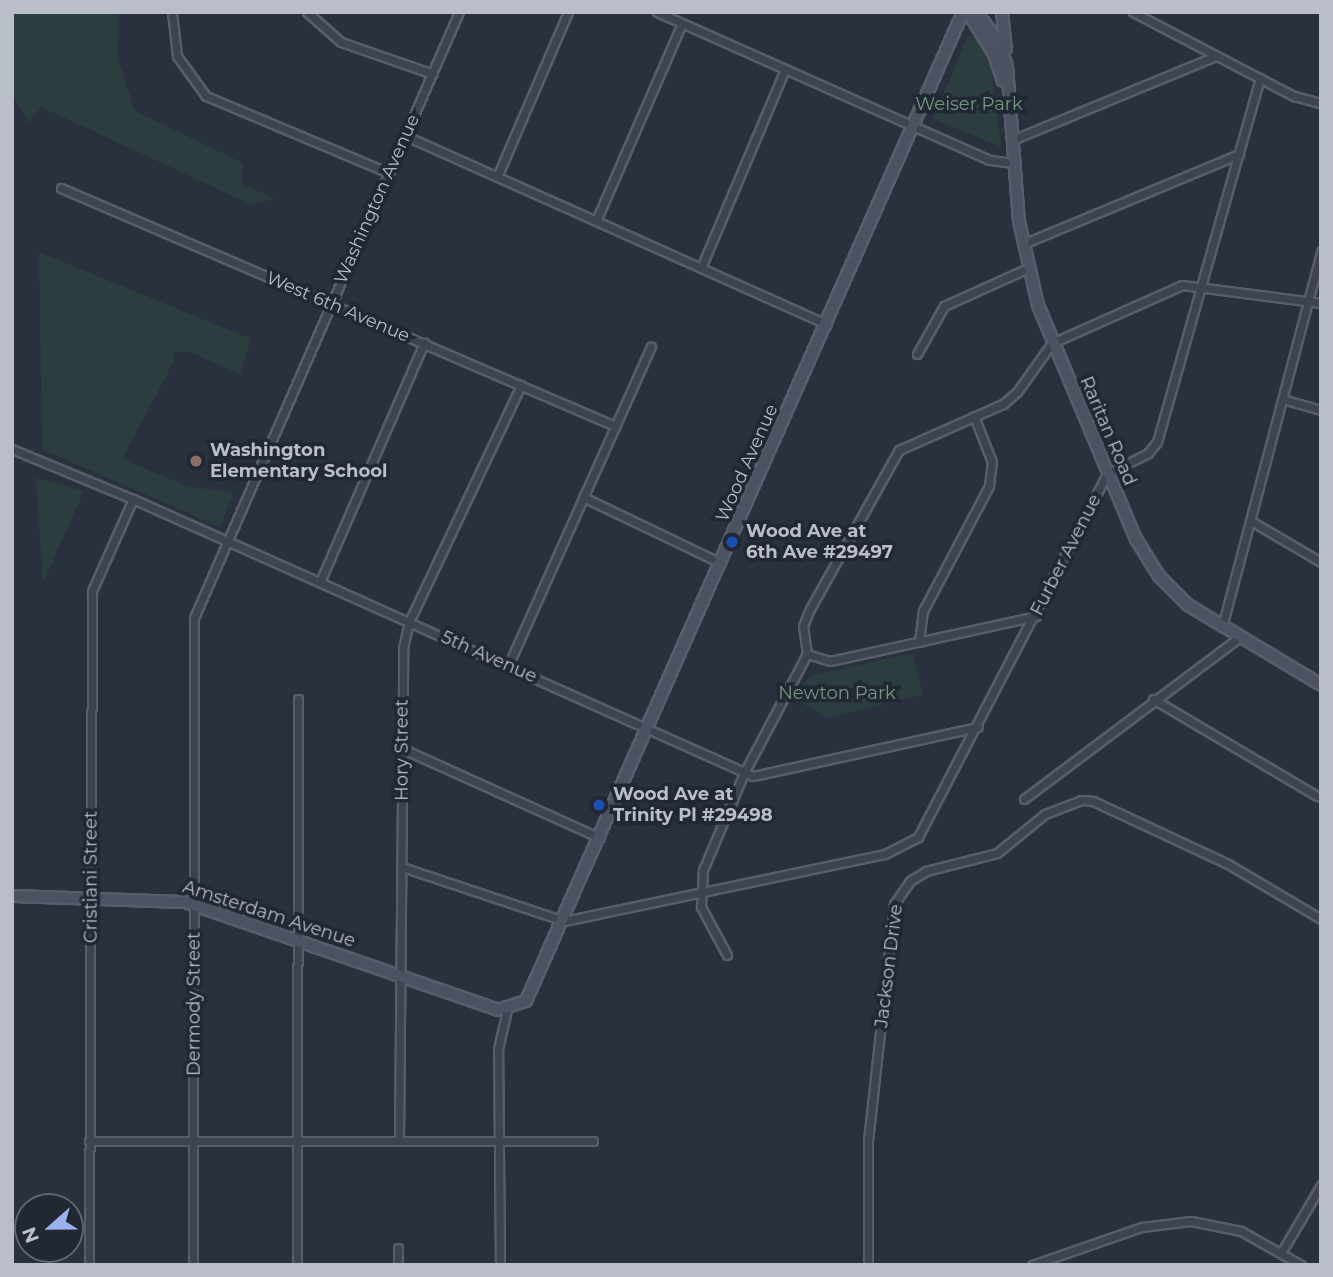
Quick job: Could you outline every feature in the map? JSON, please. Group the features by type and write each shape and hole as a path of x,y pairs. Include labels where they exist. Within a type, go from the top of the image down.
{"main road":[{"name":"Wood Avenue","path":"506,1010 530,996 963,12"},
{"name":"Raritan Road","path":"968,12 994,54 1008,101"},
{"name":"Raritan Road","path":"976,12 998,40 1007,66 1014,163 1028,268 1052,343 1136,539 1159,576 1188,605 1321,685"},
{"path":"1002,12 1007,66"},
{"name":"Amsterdam Avenue","path":"12,896 155,898 195,906 298,938 400,976 506,1010"}],"street":[{"path":"172,12 172,37 181,65 214,102 389,173"},
{"path":"307,12 341,42 433,74"},
{"name":"Washington Avenue","path":"226,540 459,12"},
{"path":"497,177 568,12"},
{"path":"657,12 990,160 1014,163"},
{"path":"1133,12 1294,96 1321,103"},
{"path":"596,221 682,23"},
{"path":"1012,140 1216,56"},
{"path":"701,268 785,69"},
{"name":"Furber Avenue","path":"699,894 885,854 918,837 1036,616 1107,474 1148,453 1157,442 1198,285 1239,154 1259,78"},
{"path":"406,136 827,324"},
{"path":"1023,244 1239,154"},
{"name":"West 6th Avenue","path":"61,188 615,426"},
{"path":"1222,626 1321,251"},
{"path":"917,354 944,306 1028,268"},
{"path":"727,955 706,918 699,894 703,870 744,773 807,654 806,617 889,461 910,444 974,416 1017,392 1052,343 1182,285 1198,285 1249,297 1321,303"},
{"path":"320,582 424,343"},
{"path":"508,666 651,346"},
{"name":"Hory Street","path":"399,1141 403,749 401,667 409,622 522,385"},
{"path":"1282,399 1321,410"},
{"path":"919,642 923,611 989,486 992,462 974,416"},
{"name":"5th Avenue","path":"12,449 226,540 744,773 764,776 978,727"},
{"path":"583,497 721,563"},
{"name":"Cristiani Street","path":"89,1265 92,591 133,499"},
{"path":"1251,521 1321,562"},
{"name":"Dermody Street","path":"192,1265 194,618 226,540"},
{"path":"807,654 831,661 1036,616"},
{"path":"1024,799 1153,699 1240,637"},
{"path":"298,699 298,1265"},
{"path":"1153,699 1317,796"},
{"path":"403,749 600,838"},
{"name":"Jackson Drive","path":"868,1265 868,1141 892,922 897,899 910,881 926,870 997,853 1045,814 1093,801 1228,864 1321,919"},
{"path":"402,867 563,921 699,894"},
{"path":"500,1265 499,1044 506,1010"},
{"path":"89,1140 593,1141"},
{"path":"1281,1252 1321,1185"},
{"path":"1032,1265 1142,1227 1174,1222 1223,1226 1281,1252 1301,1265"},
{"path":"398,1248 398,1265"}],"green space":[{"path":"12,12 119,12 118,59 135,111 243,163 242,184 276,199 250,204 41,107 29,123 12,94"},
{"name":"Weiser Park","path":"975,36 990,60 1001,147 933,119 967,37"},
{"path":"39,252 251,339 240,374 188,351 172,353 174,361 122,459 187,486 233,493 220,527 42,449"},
{"path":"36,478 84,491 43,583"},
{"name":"Newton Park","path":"913,653 923,695 827,718 794,698 810,676"}],"place":[{"name":"Washington Elementary School","path":"196,461"},
{"name":"Wood Ave at 6th Ave #29497","path":"732,542"},
{"name":"Wood Ave at Trinity Pl #29498","path":"599,805"}]}
